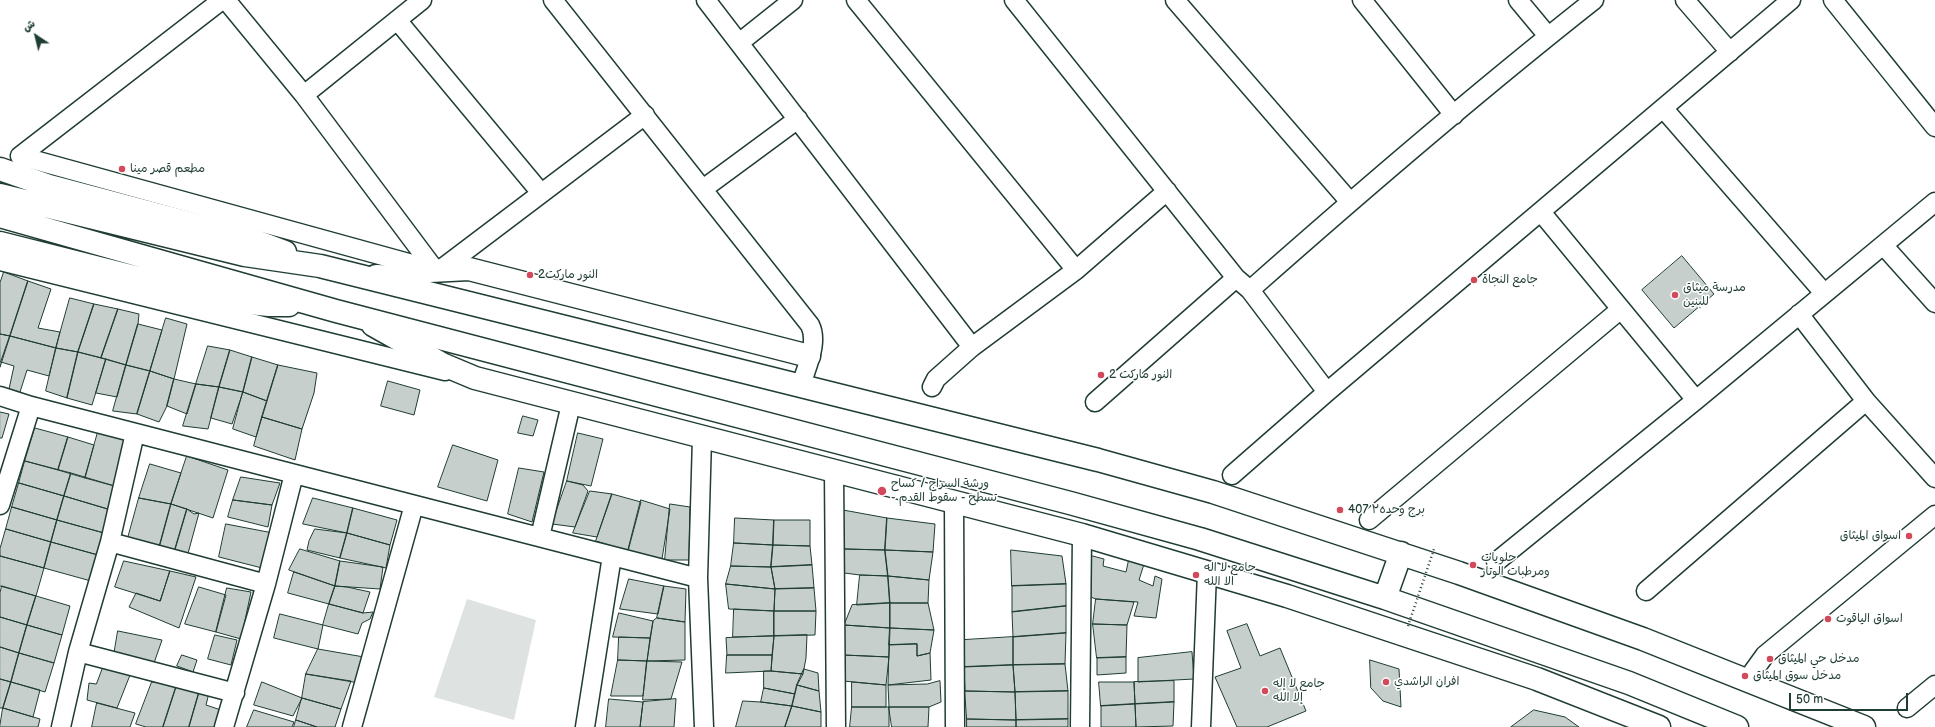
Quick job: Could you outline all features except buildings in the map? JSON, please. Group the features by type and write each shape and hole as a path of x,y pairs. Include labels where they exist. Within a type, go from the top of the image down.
{"main road":[{"path":"0,169 49,186 253,240 320,266"},
{"path":"0,195 37,215 336,311 1077,505 1200,539 1386,598 1629,683 1738,727"},
{"path":"0,216 37,215 245,255 320,266 1106,462 1213,492 1401,553 1643,638 1864,727"},
{"path":"0,243 229,301 269,305 309,303"},
{"path":"345,272 400,277 437,270 469,269 809,356"},
{"path":"336,311 369,323 444,365 475,378 702,438 1082,535 1287,596 1537,678 1659,727"},
{"path":"1386,598 1401,553"}],"street":[{"path":"222,0 20,156 437,270"},
{"path":"226,0 304,95 437,270"},
{"path":"304,95 422,0"},
{"path":"553,0 810,326 814,337 801,386"},
{"path":"706,0 972,348"},
{"path":"739,43 793,0"},
{"path":"856,0 1076,270"},
{"path":"1014,0 1236,278 1250,290 1327,392"},
{"path":"1175,0 1350,202"},
{"path":"1362,0 1454,115"},
{"path":"1518,0 1548,36"},
{"path":"1250,290 1350,202 1548,36 1594,0"},
{"path":"1685,0 1730,52"},
{"path":"1232,475 1327,392 1791,0"},
{"path":"1833,0 1935,127"},
{"path":"397,20 541,194"},
{"path":"1663,108 1824,293"},
{"path":"437,270 541,194 645,115"},
{"path":"703,189 798,119"},
{"path":"932,387 936,379 972,348 1076,270 1167,191"},
{"path":"1496,562 1696,400 1935,202"},
{"path":"1541,212 1696,400"},
{"path":"1883,245 1935,303"},
{"path":"0,261 475,378"},
{"path":"1095,402 1236,278"},
{"path":"1369,520 1621,309"},
{"path":"1799,314 1866,401 1935,478"},
{"path":"0,396 31,406 698,578"},
{"path":"1646,591 1866,401"},
{"path":"540,537 572,404"},
{"path":"0,505 31,406"},
{"path":"62,727 78,652 110,542 135,433"},
{"path":"702,438 698,578 704,727"},
{"path":"834,472 836,727"},
{"path":"224,727 236,693 294,474"},
{"path":"954,502 955,727"},
{"path":"352,727 414,505"},
{"path":"1747,680 1765,655 1935,515"},
{"path":"1080,727 1082,535"},
{"path":"110,542 266,584"},
{"path":"585,727 612,556"},
{"path":"1201,727 1207,572"},
{"path":"78,652 236,693"},
{"path":"1907,708 1935,685"}],"path":[{"path":"1408,626 1434,549"}],"shaded area":[{"path":"467,599 536,620 514,720 434,697"}],"place":[{"name":"مطعم قصر مينا","path":"122,169"},
{"name":"النور ماركت2","path":"530,275"},
{"name":"جامع النجاة","path":"1474,280"},
{"name":"مدرسة ميثاق للبنين","path":"1675,295"},
{"name":"النور ماركت 2","path":"1101,375"},
{"name":"ورشة السراج / كساح - تسطح - سقوط القدم","path":"882,491"},
{"name":"برج وحده٣ 407","path":"1340,510"},
{"name":"اسواق الميثاق","path":"1909,536"},
{"name":"حلويات ومرطبات الوتار","path":"1473,565"},
{"name":"جامع لا اله الا الله","path":"1196,575"},
{"name":"اسواق الياقوت","path":"1828,619"},
{"name":"مدخل حي الميثاق","path":"1770,659"},
{"name":"مدخل سوق الميثاق","path":"1745,676"},
{"name":"افران الراشدي","path":"1386,682"},
{"name":"جامع لا إله إلا الله","path":"1265,691"}]}
